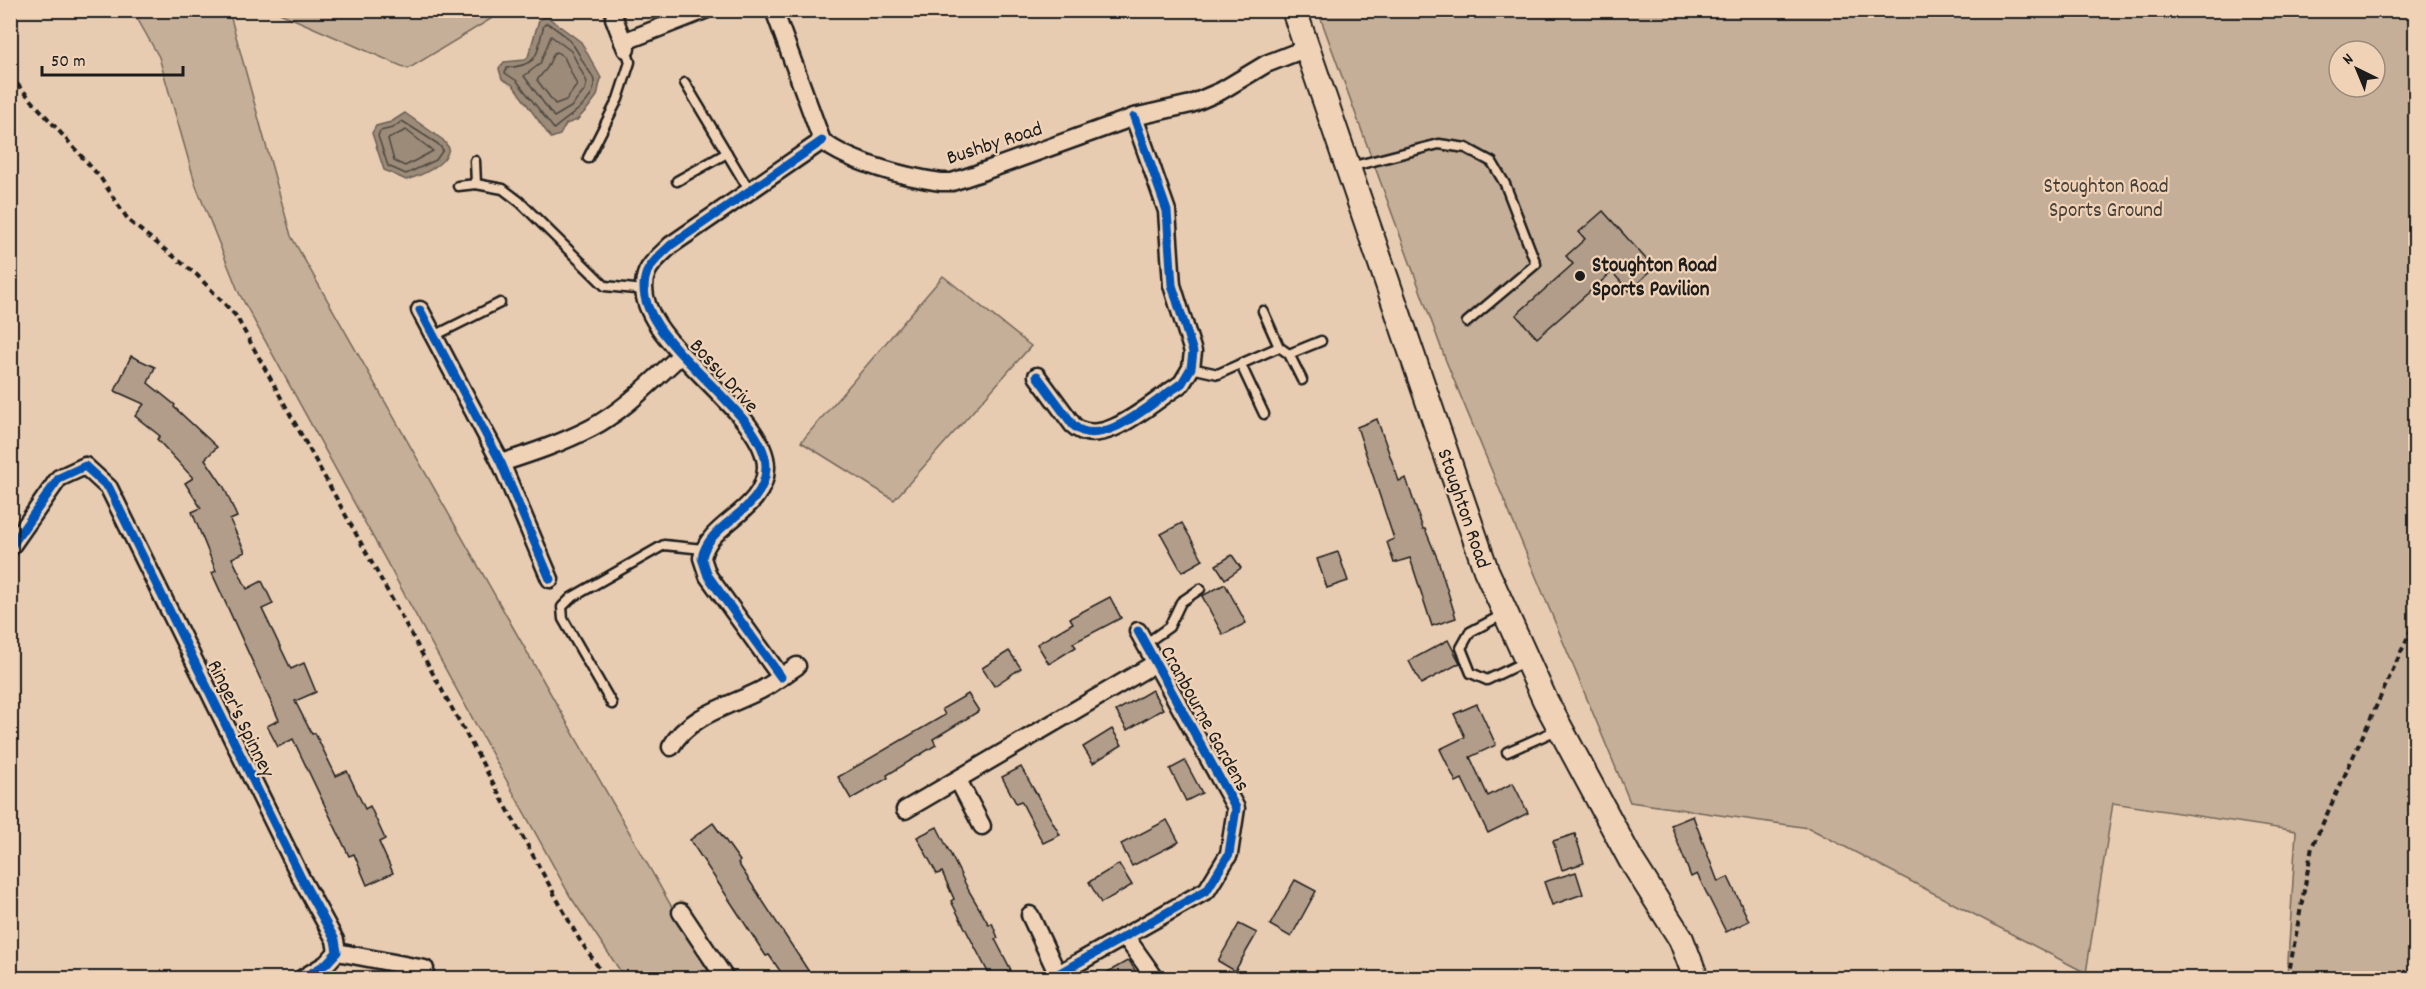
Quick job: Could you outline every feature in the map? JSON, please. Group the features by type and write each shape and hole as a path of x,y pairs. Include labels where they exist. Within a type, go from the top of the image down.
{"main road":[{"name":"Stoughton Road","path":"1294,10 1350,167 1486,570 1560,728 1630,860 1681,939 1696,978"}],"street":[{"path":"614,18 625,46 705,10"},
{"path":"645,290 647,271 657,258 749,190 822,141 774,10"},
{"name":"Bushby Road","path":"822,141 837,152 861,162 930,181 952,182 1134,117 1198,101 1266,64 1307,48"},
{"path":"1036,376 1079,431 1095,435 1112,429 1175,388 1182,383 1191,368 1191,340 1176,303 1172,285 1167,211 1134,117"},
{"name":"Bossu Drive","path":"645,290 652,315 681,355 751,430 761,444 765,456 766,469 759,492 703,549"},
{"path":"420,310 501,463 550,579"},
{"path":"501,463 548,448 592,427 626,405 681,355"},
{"name":"Ringer's Spinney","path":"10,548 59,478 85,466 109,488 301,878 335,940 337,952"},
{"path":"703,549 702,558 708,576 780,677"},
{"name":"Cranbourne Gardens","path":"1030,915 1054,977 1207,890 1229,854 1236,808 1154,664 1142,637"},
{"name":"Cranbourne Gardens","path":"905,810 1154,664"},
{"path":"671,747 680,731 796,666"},
{"path":"958,780 982,826"},
{"path":"681,912 725,978"},
{"path":"1125,936 1155,978"},
{"path":"303,978 326,964 337,952 425,969"}],"lane":[{"path":"588,158 618,99 630,62 625,46"},
{"path":"686,83 749,190"},
{"path":"1350,167 1438,144 1466,148 1492,162 1505,184 1536,264 1467,322"},
{"path":"677,181 728,153"},
{"path":"475,161 476,184"},
{"path":"458,186 476,184 491,186 512,195 605,286 645,290"},
{"path":"434,336 500,303"},
{"path":"1263,311 1279,347 1289,354 1302,380"},
{"path":"1289,354 1321,341"},
{"path":"1191,368 1218,374 1279,347"},
{"path":"1241,364 1264,414"},
{"path":"612,704 563,619 562,607 571,598 664,545 703,549"},
{"path":"1142,637 1169,627 1180,602 1200,589"},
{"path":"1505,613 1470,632 1461,648 1464,660 1471,673 1487,680 1527,660"},
{"path":"1507,752 1560,728"}],"path":[{"path":"10,76 100,177 129,221 197,275 236,316 419,653 579,939 606,978"},
{"path":"2288,978 2312,847 2415,620"}],"green space":[{"path":"133,11 229,11 291,236 712,978 625,978 570,896 239,293 196,186 159,57"},
{"path":"275,11 504,11 408,69"},
{"name":"Stoughton Road Sports Ground","path":"1318,11 2415,11 2415,978 2287,978 2296,831 2113,803 2086,973 1809,828 1630,802 1446,361"},
{"path":"943,276 1031,346 894,500 801,442"}],"water":[{"path":"546,16 581,42 601,78 597,96 588,108 577,120 566,124 560,135 551,138 513,85 502,79 499,69 504,62 525,60 528,57 539,20"},
{"path":"405,113 443,140 449,148 438,165 406,180 384,170 372,133 376,126 391,122"}],"building":[{"name":"Stoughton Road Sports Pavilion","path":"1603,211 1654,268 1629,291 1612,272 1537,338 1516,315 1573,264 1566,256 1585,239 1579,232"},
{"path":"131,356 155,367 148,383 175,405 174,407 217,447 205,459 224,487 237,517 230,520 245,552 232,558 247,589 262,581 273,604 262,609 291,669 304,663 316,692 295,701 312,734 315,733 336,776 347,771 365,809 370,806 385,839 379,842 393,873 367,885 354,854 349,856 293,739 278,747 267,726 279,720 212,573 216,571 192,512 201,508 185,483 193,478 157,439 160,436 135,416 144,404 115,391"},
{"path":"1377,419 1399,481 1406,478 1423,529 1425,529 1438,560 1456,618 1432,626 1410,558 1394,563 1387,542 1394,539 1357,427"},
{"path":"1182,523 1203,560 1182,572 1161,534"},
{"path":"1338,552 1348,581 1327,588 1317,559"},
{"path":"1232,555 1241,568 1225,579 1216,565"},
{"path":"1225,584 1246,623 1223,635 1202,596"},
{"path":"1110,597 1121,618 1073,643 1076,647 1049,664 1037,644 1073,623 1070,618"},
{"path":"1448,640 1460,663 1421,684 1409,661"},
{"path":"1009,651 1021,668 994,686 982,668"},
{"path":"1152,690 1163,709 1127,730 1116,711"},
{"path":"968,694 979,711 933,739 936,745 887,775 888,778 851,799 838,777 945,715 942,709"},
{"path":"1477,704 1496,745 1470,757 1488,796 1513,783 1528,813 1488,833 1462,779 1456,782 1440,749 1465,737 1454,714"},
{"path":"1112,729 1122,745 1093,763 1083,747"},
{"path":"1185,761 1202,793 1186,801 1170,769"},
{"path":"1021,767 1060,835 1043,843 1021,801 1016,803 1002,777"},
{"path":"1693,816 1718,882 1728,877 1749,921 1726,932 1697,874 1691,877 1671,825"},
{"path":"1167,820 1179,842 1132,866 1121,844"},
{"path":"713,823 740,861 738,863 813,978 785,978 769,955 766,956 690,840"},
{"path":"937,827 969,891 989,925 992,923 998,938 995,939 1011,970 994,978 991,978 951,901 954,899 942,872 937,874 917,837"},
{"path":"1575,834 1584,863 1562,870 1553,841"},
{"path":"1119,864 1132,885 1101,903 1089,882"},
{"path":"1576,872 1583,894 1552,905 1544,882"},
{"path":"1295,880 1316,891 1291,937 1270,925"},
{"path":"1239,924 1257,933 1235,971 1218,961"},
{"path":"1129,960 1139,978 1097,978"}],"cycle path":[{"path":"1037,376 1073,425 1084,432 1097,432 1111,429 1139,414 1182,383 1191,368 1193,352 1172,285 1167,211 1134,117"},
{"path":"781,677 708,576 702,558 706,546 714,535 747,506 763,483 766,468 760,445 745,421 674,346 655,321 645,296 649,268 671,245 822,141"},
{"path":"420,310 501,463 550,579"},
{"path":"10,548 59,478 85,466 109,488 301,878 335,940 337,952 326,964 303,978"},
{"path":"1051,978 1207,890 1229,854 1236,808 1138,631"}],"place":[{"name":"Stoughton Road Sports Pavilion","path":"1580,276"}]}
